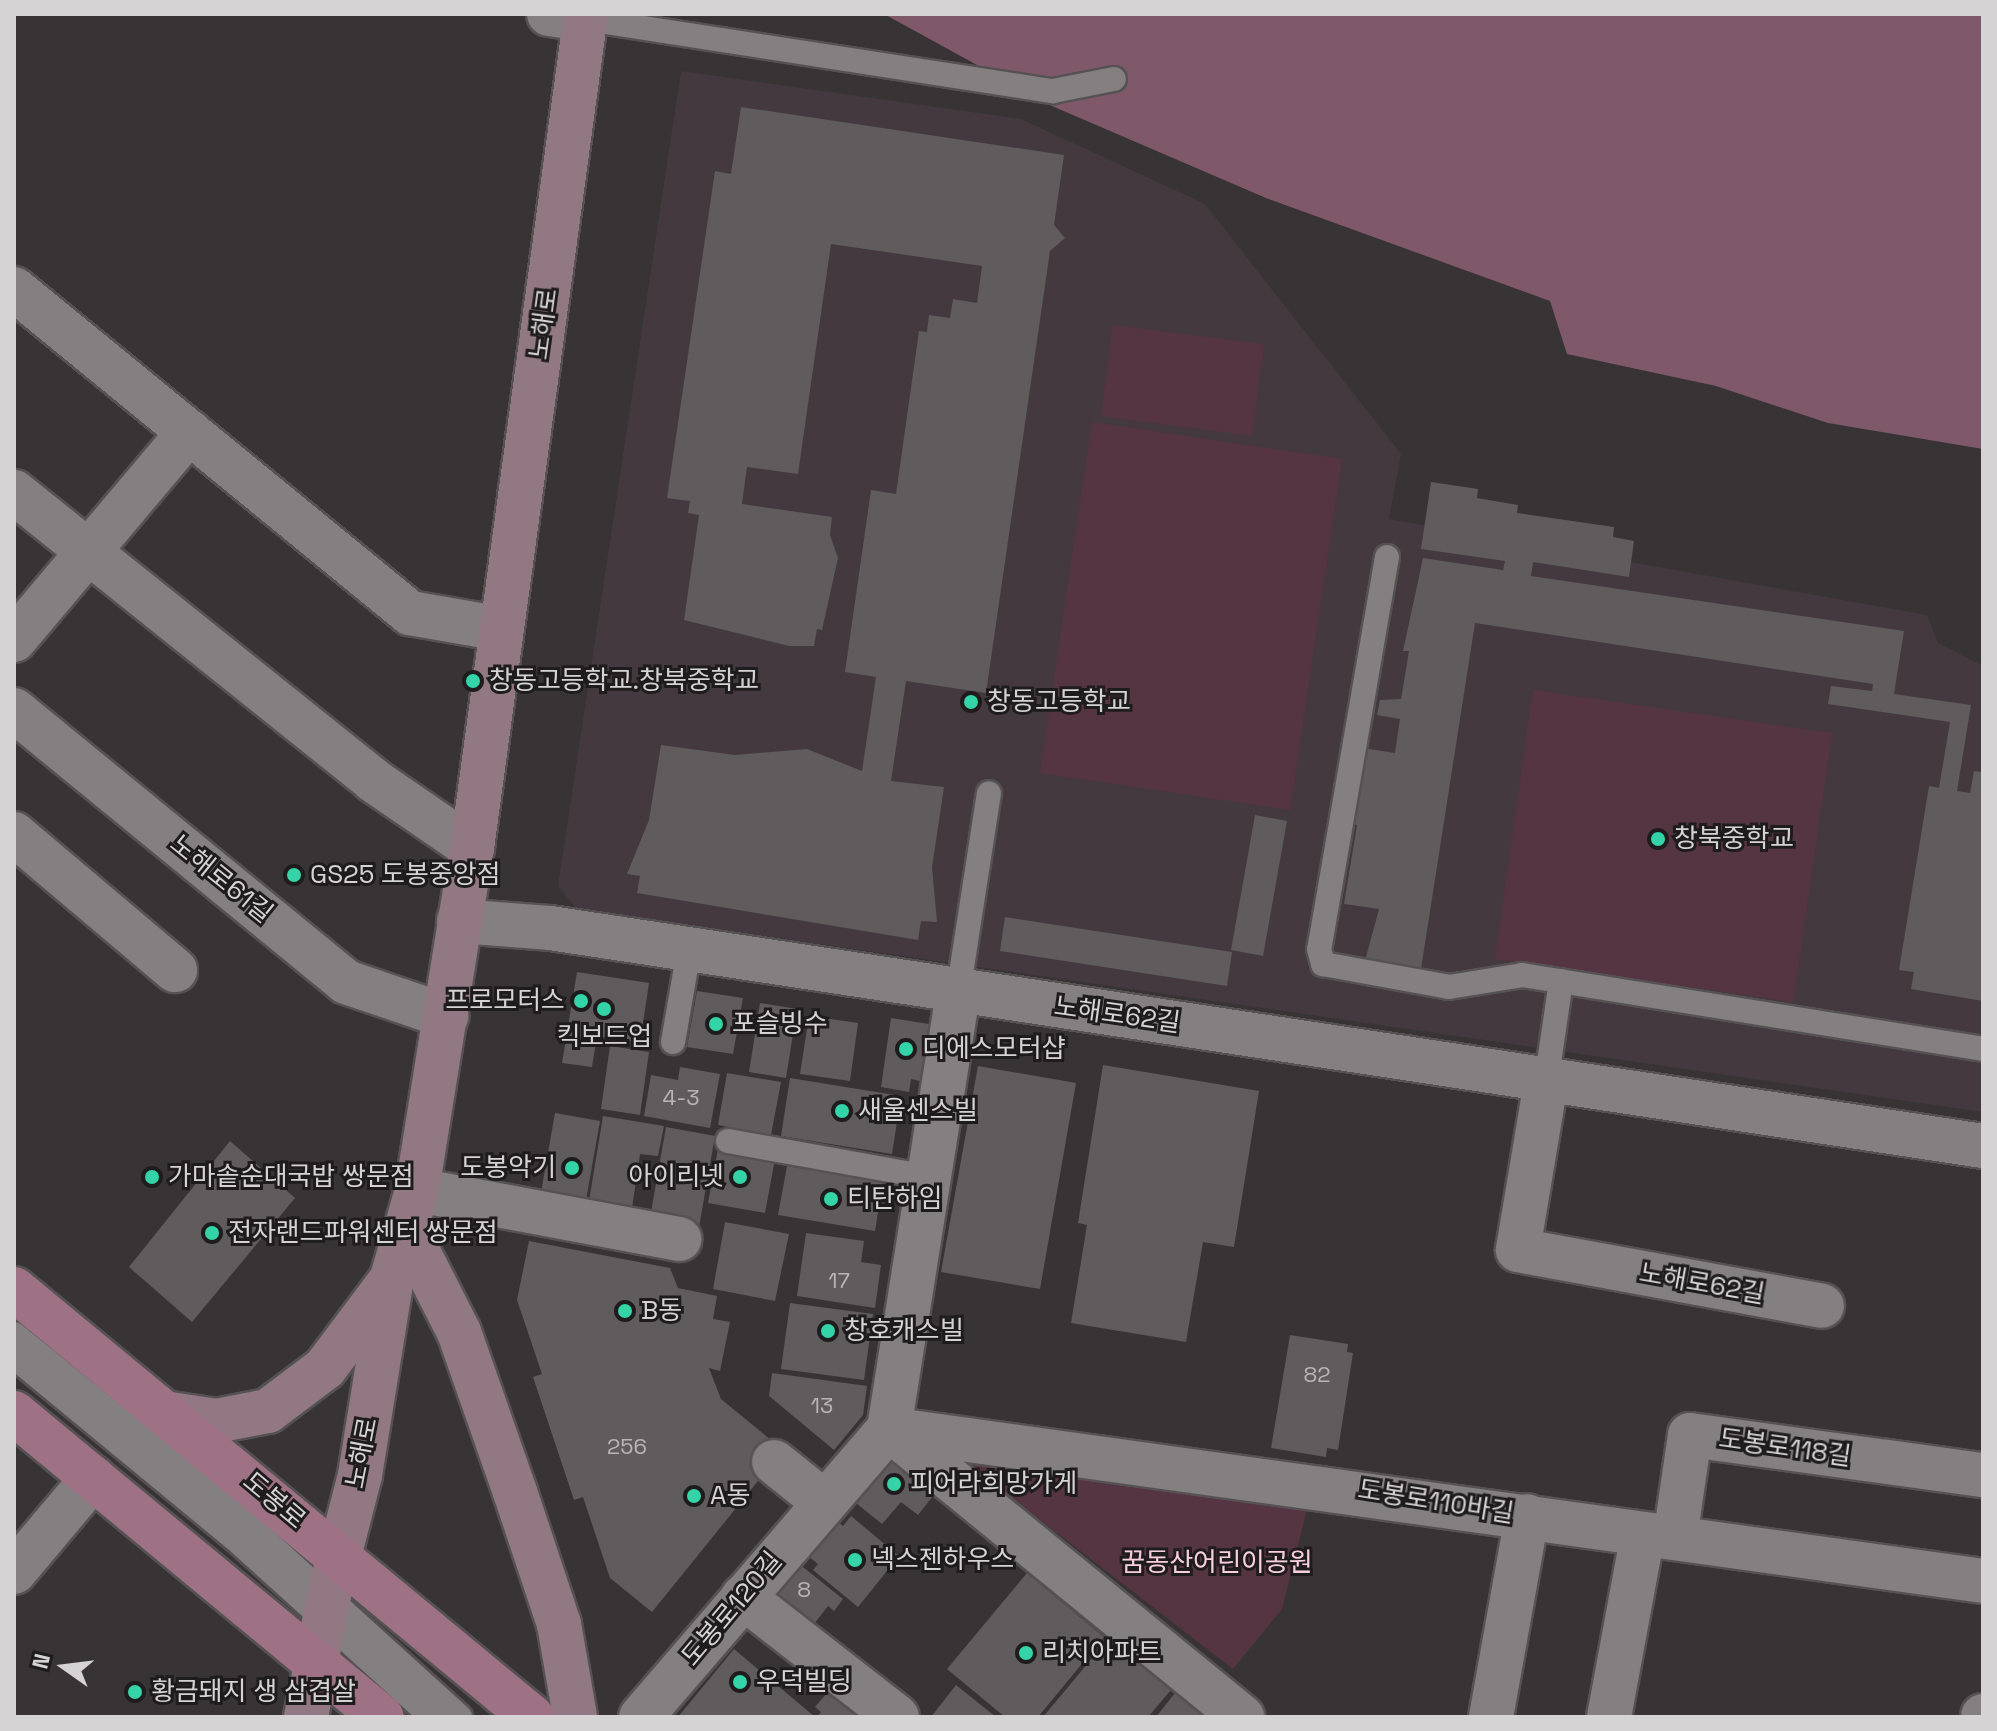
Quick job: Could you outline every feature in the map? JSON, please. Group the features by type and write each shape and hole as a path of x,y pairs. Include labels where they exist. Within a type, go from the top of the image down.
{"main road":[{"name":"노해로","path":"306,1717 331,1590 360,1475 392,1278 409,1234 446,1016 502,629 574,16"},
{"path":"409,1234 459,1332 515,1492 559,1624 575,1717"},
{"path":"164,1413 216,1421 268,1411 325,1368 392,1278"},
{"name":"도봉로","path":"14,1289 164,1413 331,1590 532,1717"},
{"path":"14,1413 317,1667 382,1717"}],"street":[{"path":"14,289 410,613 502,629"},
{"path":"14,640 189,432"},
{"path":"14,492 90,550 288,713 472,848"},
{"name":"노해로61길","path":"14,710 346,982 446,1016"},
{"path":"14,834 175,970"},
{"name":"노해로62길","path":"459,921 550,928 958,993 1547,1076 1983,1146"},
{"path":"958,993 889,1429 1242,1717"},
{"name":"노해로62길","path":"1547,1076 1518,1250 1822,1306"},
{"path":"417,1190 679,1239"},
{"name":"도봉로120길","path":"641,1717 889,1429"},
{"name":"도봉로110바길","path":"889,1429 1983,1581"},
{"name":"도봉로118길","path":"1659,1536 1690,1435 1983,1475"},
{"path":"774,1462 824,1502"},
{"path":"14,1572 93,1478"},
{"path":"1491,1717 1527,1516"},
{"path":"1609,1717 1659,1536"},
{"path":"743,1597 897,1717"}],"lane":[{"path":"574,16 1053,91 1114,79"},
{"path":"1387,557 1319,958 1325,966 1439,986 1512,975 1561,981 1983,1049"},
{"path":"958,993 989,793"},
{"path":"673,1042 689,950"},
{"path":"1547,1076 1561,981"},
{"path":"728,1141 929,1177"},
{"path":"14,1334 331,1590 460,1717"},
{"path":"14,1357 331,1590 432,1717"}],"shaded area":[{"path":"884,14 1983,14 1983,449 1828,423 1716,386 1567,354 1550,301 1266,198 1052,106"},
{"name":"창동고등학교","path":"681,71 1021,119 1205,204 1401,454 1389,519 1927,615 1938,643 1983,666 1983,1112 577,909 558,886"}],"green space":[{"path":"1113,325 1264,344 1252,436 1101,416"},
{"path":"1092,422 1342,459 1290,810 1040,773"},
{"path":"1533,690 1832,733 1793,1002 1495,959"},
{"name":"꿈동산어린이공원","path":"955,1454 1310,1498 1282,1609 1233,1669"}],"building":[{"path":"741,107 1064,155 1054,225 1065,238 1050,251 986,693 906,681 891,781 944,787 932,867 937,922 921,921 918,940 637,893 640,876 627,874 649,820 661,745 735,755 807,749 862,771 876,677 845,672 871,490 896,494 919,331 927,332 929,315 950,318 953,299 977,303 982,266 831,244 798,474 747,467 742,504 832,517 830,535 838,558 822,630 817,629 814,646 789,646 684,620 699,515 688,513 690,501 667,498 715,171 731,174"},
{"path":"1431,482 1478,489 1477,498 1518,505 1517,513 1614,527 1613,537 1634,541 1629,577 1533,562 1531,576 1904,631 1894,694 1971,705 1957,791 1970,793 1974,771 1983,772 1983,1001 1911,989 1914,972 1899,970 1929,786 1939,788 1950,722 1828,704 1831,686 1872,691 1873,684 1475,623 1421,969 1365,961 1379,909 1344,904 1357,825 1344,823 1356,747 1395,753 1400,719 1377,715 1380,700 1401,699 1409,651 1403,651 1423,558 1503,570 1505,561 1421,549"},
{"path":"1255,815 1287,821 1263,956 1231,950"},
{"path":"1005,917 1232,952 1227,986 1000,951"},
{"path":"577,972 649,983 640,1043 597,1036 592,1067 562,1063"},
{"path":"697,991 743,998 733,1054 687,1047"},
{"path":"760,1003 797,1009 786,1078 749,1072"},
{"path":"809,1016 858,1023 850,1081 800,1074"},
{"path":"891,1018 929,1024 920,1081 911,1079 909,1092 881,1087"},
{"path":"610,1046 649,1052 640,1115 601,1109"},
{"path":"1103,1065 1259,1091 1234,1247 1203,1242 1186,1342 1071,1323 1087,1225 1078,1223"},
{"path":"978,1066 1076,1083 1040,1289 941,1272"},
{"path":"680,1067 720,1074 710,1128 644,1116 651,1075 678,1080"},
{"path":"727,1073 781,1082 771,1135 718,1125"},
{"name":"새울센스빌","path":"790,1078 901,1096 892,1154 781,1136"},
{"path":"555,1113 600,1121 585,1206 540,1198"},
{"path":"603,1116 664,1126 658,1156 640,1154 632,1208 589,1201"},
{"path":"666,1127 715,1136 699,1227 650,1218"},
{"name":"전자랜드파워센터 쌍문점","path":"230,1141 295,1198 192,1322 129,1267"},
{"path":"718,1149 775,1159 765,1213 708,1203"},
{"name":"티탄하임","path":"787,1166 883,1182 875,1231 778,1215"},
{"name":"창호캐스빌","path":"725,1222 789,1234 775,1301 713,1289"},
{"path":"806,1233 864,1241 861,1262 881,1265 875,1308 797,1296"},
{"path":"529,1241 670,1268 678,1288 717,1296 713,1319 730,1322 720,1371 709,1368 721,1399 783,1450 652,1612 610,1578 583,1497 574,1500 533,1377 542,1374 517,1300"},
{"name":"창호캐스빌","path":"790,1303 873,1314 864,1380 781,1369"},
{"path":"1290,1335 1348,1344 1347,1352 1353,1353 1338,1450 1327,1448 1326,1457 1271,1448"},
{"name":"창호캐스빌","path":"772,1373 867,1386 863,1415 834,1450 769,1396"},
{"path":"902,1455 940,1487 918,1515 901,1502 882,1524 846,1495 870,1465"},
{"name":"넥스젠하우스","path":"851,1516 899,1556 858,1607 813,1570 818,1564 807,1555 835,1519 843,1526"},
{"path":"798,1563 843,1599 834,1611 828,1606 807,1633 767,1601"},
{"name":"리치아파트","path":"1027,1573 1104,1637 1038,1717 1005,1717 947,1669"},
{"path":"1109,1638 1171,1690 1148,1717 1043,1717"},
{"name":"우덕빌딩","path":"734,1649 815,1717 678,1717"},
{"path":"838,1680 882,1717 817,1717 821,1712 815,1707"},
{"path":"956,1685 996,1717 931,1717"},
{"path":"1178,1689 1212,1717 1156,1717"}],"place":[{"name":"창동고등학교.창북중학교","path":"473,681"},
{"name":"창동고등학교","path":"971,702"},
{"name":"창북중학교","path":"1658,839"},
{"name":"GS25 도봉중앙점","path":"294,875"},
{"name":"프로모터스","path":"581,1001"},
{"name":"킥보드업","path":"604,1009"},
{"name":"포슬빙수","path":"716,1024"},
{"name":"디에스모터샵","path":"906,1049"},
{"name":"새울센스빌","path":"842,1111"},
{"name":"도봉악기","path":"572,1168"},
{"name":"가마솥순대국밥 쌍문점","path":"152,1177"},
{"name":"아이리넷","path":"740,1177"},
{"name":"티탄하임","path":"831,1199"},
{"name":"전자랜드파워센터 쌍문점","path":"212,1233"},
{"name":"B동","path":"625,1311"},
{"name":"창호캐스빌","path":"828,1331"},
{"name":"피어라희망가게","path":"894,1484"},
{"name":"A동","path":"694,1496"},
{"name":"넥스젠하우스","path":"855,1560"},
{"name":"리치아파트","path":"1026,1653"},
{"name":"우덕빌딩","path":"740,1682"},
{"name":"황금돼지 생 삼겹살","path":"135,1692"}]}
